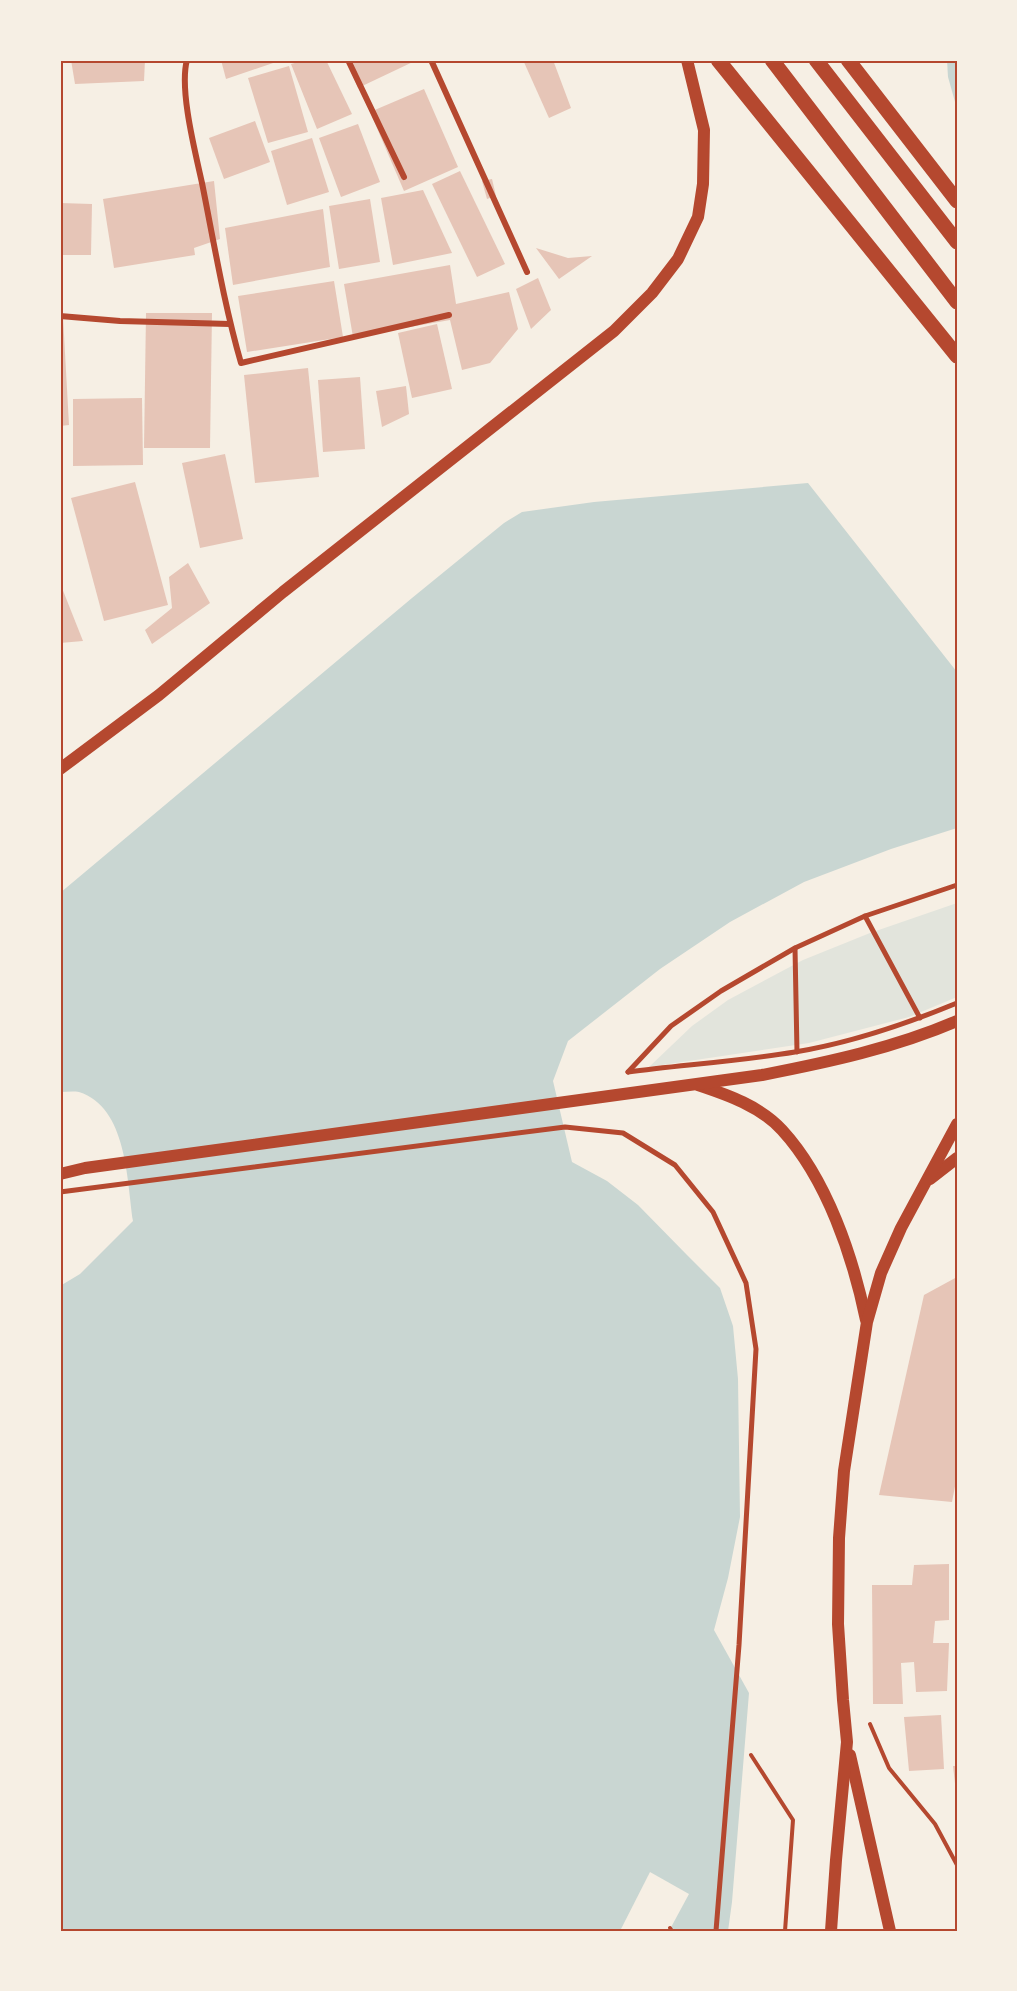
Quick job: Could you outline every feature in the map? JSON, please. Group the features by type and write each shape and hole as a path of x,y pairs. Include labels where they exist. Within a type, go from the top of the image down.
{"main road":[{"path":"60,769 159,695 292,585 614,331 652,293 678,259 698,217 703,184 704,130 687,60"},
{"path":"718,60 957,356"},
{"path":"772,60 957,303"},
{"path":"816,60 957,242"},
{"path":"848,60 957,201"},
{"path":"60,1174 85,1168 772,1073 877,1050 957,1021"},
{"path":"695,1084 746,1103 764,1115 781,1130 807,1164 830,1206 859,1286 867,1322"},
{"path":"890,1931 847,1742 838,1623 839,1538 844,1471 867,1322 881,1273 901,1228 957,1125"},
{"path":"927,1181 957,1158"},
{"path":"831,1931 847,1742"}],"street":[{"path":"187,60 184,70 189,118 230,324 242,363 449,315"},
{"path":"348,60 404,177"},
{"path":"431,60 528,272"},
{"path":"60,316 120,321 230,324"},
{"path":"957,885 865,916 795,948 721,991 671,1026 628,1072 797,1052 865,1035 920,1018 957,1003"},
{"path":"865,916 920,1018"},
{"path":"795,948 797,1052"},
{"path":"60,1192 566,1127 623,1133 675,1165 713,1212 746,1283 756,1350 732,1727 716,1931"}],"path":[{"path":"869,1720 890,1768 935,1824 957,1865"},
{"path":"732,1727 793,1820 785,1931"}],"shaded area":[{"path":"947,60 957,60 957,109 948,77"},
{"path":"808,483 957,672 957,828 891,849 804,882 730,922 660,969 568,1041 553,1081 572,1162 607,1181 638,1205 720,1288 733,1326 738,1379 740,1517 728,1578 714,1630 749,1693 728,1931 60,1931 60,1286 80,1274 133,1221 122,1147 107,1113 95,1100 79,1092 60,1092 60,893 412,598 504,523 522,512 594,502"},
{"path":"957,903 957,997 909,1017 809,1043 649,1067 692,1026 728,1000 803,960 870,933"}],"pier":[{"path":"650,1872 689,1894 669,1931 620,1931"}],"building":[{"path":"71,60 145,60 144,81 75,84"},
{"path":"221,60 282,60 226,79"},
{"path":"306,60 326,60 352,114 317,129 291,64"},
{"path":"346,60 417,60 358,88"},
{"path":"523,60 553,60 571,108 549,118"},
{"path":"289,66 308,132 268,143 248,78"},
{"path":"424,89 458,167 404,191 370,112"},
{"path":"255,121 270,162 224,179 209,138"},
{"path":"358,124 380,182 341,197 319,138"},
{"path":"312,138 329,192 287,205 271,151"},
{"path":"460,171 505,264 477,277 432,184"},
{"path":"492,179 496,196 487,199 482,181"},
{"path":"214,181 220,239 194,248 195,255 114,268 103,199"},
{"path":"423,190 452,253 393,265 381,198"},
{"path":"370,199 380,262 339,269 329,206"},
{"path":"60,203 92,204 91,255 60,255"},
{"path":"323,209 330,267 233,285 225,228"},
{"path":"536,248 568,258 592,256 559,279"},
{"path":"450,265 456,304 509,292 518,329 490,363 462,370 450,320 353,337 344,284"},
{"path":"538,278 551,310 531,329 516,289"},
{"path":"334,281 343,337 247,352 238,296"},
{"path":"146,313 212,313 210,448 144,448"},
{"path":"60,317 63,317 69,425 60,426"},
{"path":"437,324 452,389 412,398 398,333"},
{"path":"308,368 319,477 255,483 244,375"},
{"path":"360,377 365,449 323,452 318,380"},
{"path":"406,386 409,414 382,427 376,391"},
{"path":"142,398 143,465 73,466 73,399"},
{"path":"225,454 243,539 200,548 182,463"},
{"path":"135,482 168,605 104,621 71,498"},
{"path":"188,563 210,603 152,644 145,630 172,608 169,577"},
{"path":"60,583 83,641 60,643"},
{"path":"957,1277 957,1476 952,1502 879,1495 924,1295"},
{"path":"949,1564 949,1620 935,1621 933,1643 949,1643 947,1691 916,1692 914,1662 901,1663 903,1704 873,1704 872,1585 912,1585 914,1565"},
{"path":"941,1715 944,1769 909,1771 904,1717"},
{"path":"953,1766 957,1766 957,1792 956,1792"}]}
